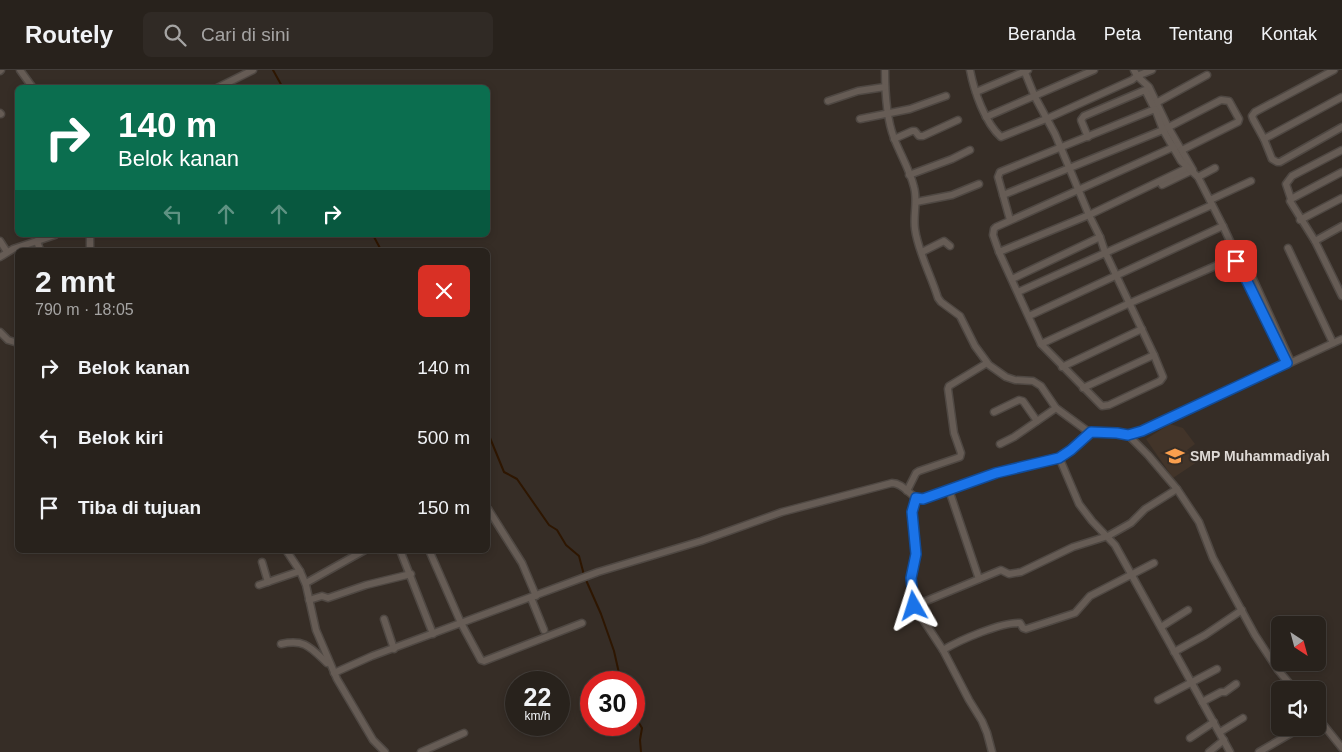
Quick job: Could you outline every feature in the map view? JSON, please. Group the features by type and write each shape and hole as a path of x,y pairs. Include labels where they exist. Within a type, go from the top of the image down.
{"street":[{"path":"20,70 31,85"},
{"path":"223,85 253,70"},
{"path":"885,70 881,87 885,114 914,184 916,202 915,227 938,298 960,316 975,346 987,363 1006,377 1015,380 1032,381 1041,386 1056,408 1091,432 1128,435 1142,431 1342,339"},
{"path":"970,70 986,117 1001,137 1046,119 1152,70"},
{"path":"976,92 1026,70 1035,96 1060,148 1069,168 1079,190 1105,252 1163,374 1162,380 1105,407 1100,405 1041,344 999,252 992,232 996,226 1079,190 1238,122 1239,119 1232,104 1229,101 1221,100 1165,128 1069,168 1004,195"},
{"path":"986,117 1094,70"},
{"path":"1334,70 1253,114 1253,119 1272,158 1277,162 1342,127"},
{"path":"1010,220 998,177 1000,172 1088,137 1156,106 1207,75"},
{"path":"1136,76 1147,88 1165,128 1190,169 1198,177 1238,255 1239,262"},
{"path":"828,101 858,91 881,87"},
{"path":"1088,137 1081,123 1082,118 1147,88"},
{"path":"860,119 910,109 946,96"},
{"path":"1264,139 1342,96"},
{"path":"894,139 912,131 915,131 919,136 923,136 958,120"},
{"path":"909,175 952,159 970,150"},
{"path":"1342,150 1292,176 1286,184 1291,199 1290,203 1315,242 1342,296"},
{"path":"1198,177 1216,168"},
{"path":"999,252 1090,216 1190,169"},
{"path":"1291,199 1342,172"},
{"path":"1018,292 1211,203 1251,181"},
{"path":"916,202 952,195 979,184"},
{"path":"1300,220 1342,198"},
{"path":"1029,316 1117,277 1223,226"},
{"path":"1315,242 1342,226"},
{"path":"18,248 44,237"},
{"path":"1012,279 1100,237"},
{"path":"0,241 7,252"},
{"path":"37,241 39,248"},
{"path":"922,252 944,241 950,246"},
{"path":"1288,248 1333,343"},
{"path":"0,257 15,249"},
{"path":"1229,260 1230,254 1235,252"},
{"path":"1041,344 1229,260 1239,262 1249,270 1289,362"},
{"path":"1062,367 1142,329"},
{"path":"0,332 8,340 15,342"},
{"path":"1083,388 1154,355"},
{"path":"908,491 919,471 960,457 961,453 954,433 948,389 949,386 987,363"},
{"path":"994,412 1019,400 1023,400 1037,421"},
{"path":"1000,444 1014,437 1056,408"},
{"path":"334,673 372,656 607,569 701,541 782,512 892,483 898,483 916,498 923,499 996,473 1059,458 1091,432"},
{"path":"1128,435 1177,489 1199,522 1213,558 1278,670 1287,681"},
{"path":"1059,458 1079,504 1115,545 1230,752"},
{"path":"914,606 1001,570 1009,574 1021,572 1074,547 1108,536 1131,523 1145,509 1177,489"},
{"path":"949,490 979,579"},
{"path":"916,498 912,512 916,554 911,578 914,606 943,650 982,721 992,752"},
{"path":"490,513 522,563 544,630"},
{"path":"288,553 300,570 306,584 316,630 330,665 372,740 385,752"},
{"path":"306,584 360,553"},
{"path":"404,553 433,634"},
{"path":"430,553 461,623 482,661 582,623"},
{"path":"262,562 268,582"},
{"path":"943,650 976,635 1011,623 1020,623 1026,629 1072,615 1082,607 1090,596 1154,563"},
{"path":"259,586 300,570"},
{"path":"309,600 322,596 328,598 358,587 411,574"},
{"path":"1161,627 1188,610"},
{"path":"1174,652 1205,635 1242,610"},
{"path":"384,619 394,649"},
{"path":"281,644 296,641 306,645 330,665"},
{"path":"1158,700 1217,669"},
{"path":"1202,702 1221,692 1225,692 1236,684"},
{"path":"1220,732 1243,718"},
{"path":"1190,738 1214,722"},
{"path":"1326,728 1342,748"},
{"path":"421,752 464,733"},
{"path":"1259,752 1286,736"},
{"path":"1208,752 1224,740"}],"shaded area":[{"name":"SMP Muhammadiyah","path":"1170,424 1183,428 1195,444 1187,450 1197,462 1173,478 1146,439"}],"waterway":[{"path":"273,70 281,85"},
{"path":"374,237 380,248"},
{"path":"490,438 504,472 517,479 549,525 557,530 566,545 579,556 584,575"},
{"path":"586,580 601,614 614,651 619,671"},
{"path":"641,736 641,752"}],"place":[{"name":"SMP Muhammadiyah","path":"1175,456"}],"route":[{"path":"914,606 911,578 916,554 912,512 916,498 921,500 996,473 1059,458 1091,432 1128,435 1142,431 1287,363 1243,273 1241,264 1238,260 1236,261"}]}
